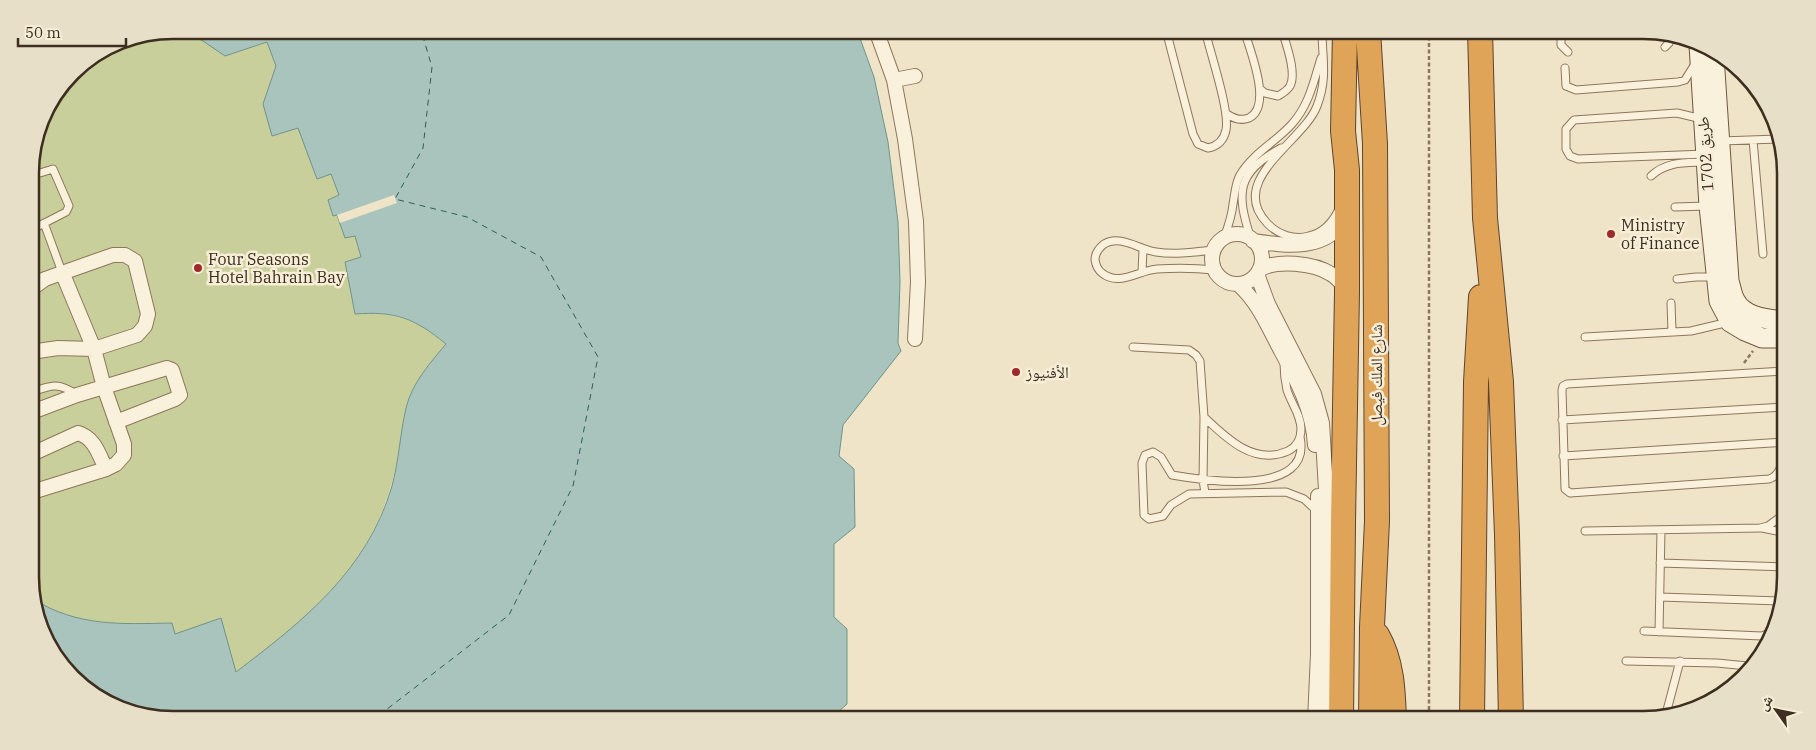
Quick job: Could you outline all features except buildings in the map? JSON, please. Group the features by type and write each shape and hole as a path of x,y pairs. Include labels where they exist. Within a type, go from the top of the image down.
{"highway":[{"path":"1341,711 1347,292 1347,170 1343,131 1345,39"},
{"name":"شارع الملك فيصل","path":"1369,39 1375,144 1377,451 1377,521 1372,627 1371,711"},
{"path":"1480,39 1485,218 1501,382 1511,711"},
{"path":"1472,711 1476,382 1485,218"},
{"path":"1372,627 1385,649 1392,686 1393,711"},
{"path":"1511,694 1518,711"}],"street":[{"path":"879,39 894,80 905,139 916,220 918,282 915,339"},
{"name":"طريق 1702","path":"1704,54 1703,119 1729,281 1735,301 1742,309 1754,316 1777,320"},
{"name":"طريق 1702","path":"1704,54 1709,150 1709,206 1719,302 1730,322"},
{"path":"894,80 915,76"},
{"path":"1315,711 1318,654 1318,512 1313,426 1305,398 1258,306 1238,284 1224,280 1214,270 1212,257 1214,250 1224,238 1233,234 1242,235 1252,240 1283,244 1306,240 1321,240 1330,236 1343,221 1347,213"},
{"path":"1252,240 1261,254 1258,272 1268,304 1314,394 1322,423 1328,523 1329,654 1326,711"},
{"path":"39,282 44,278 113,254 125,255 135,261 148,314 144,326 137,335 94,349 58,348 39,351"},
{"path":"1238,284 1252,279 1258,272 1277,263 1314,267 1332,275 1347,292"},
{"path":"39,490 106,469 116,464 124,455 124,444 104,387 94,349 62,272"},
{"path":"1730,322 1762,338 1777,338"},
{"path":"39,409 77,395 167,368 172,370 180,395 175,399 116,422"},
{"path":"39,451 78,433 85,435 92,441 106,469"}],"lane":[{"path":"1168,39 1193,134 1198,144 1208,148 1219,144 1226,130 1227,114 1206,39"},
{"path":"1227,114 1239,120 1252,116 1257,112 1259,106 1260,89 1246,39"},
{"path":"1260,89 1265,93 1278,96 1287,91 1292,84 1291,63 1284,39"},
{"path":"1322,39 1324,83 1317,107 1306,126 1262,175 1256,190 1257,206 1264,221 1276,231 1306,240 1318,233 1333,220 1339,208 1342,185 1347,170"},
{"path":"1561,39 1561,46 1568,52"},
{"path":"1665,47 1669,41"},
{"path":"1565,68 1565,83 1572,89 1678,82 1685,80 1703,54"},
{"path":"1224,238 1231,216 1236,185 1262,150 1292,124 1304,107 1322,55"},
{"path":"1703,119 1677,113 1578,119 1571,122 1566,129 1567,153 1574,159 1663,155 1709,150 1753,140 1773,139"},
{"path":"1753,140 1763,254"},
{"path":"1252,240 1244,219 1241,202 1246,171 1260,160 1288,144"},
{"path":"1651,176 1665,166 1709,150"},
{"path":"1663,155 1665,166"},
{"path":"39,173 53,169 69,206 66,212 39,226"},
{"path":"1675,207 1709,206"},
{"path":"44,224 62,272"},
{"path":"1214,250 1164,253 1121,242 1108,242 1098,250 1095,261 1100,272 1110,278 1126,278 1142,272 1181,268 1214,270"},
{"path":"1142,272 1143,248"},
{"path":"1677,279 1716,277"},
{"path":"1671,303 1672,331"},
{"path":"1585,336 1691,331 1730,322"},
{"path":"1133,347 1189,350 1200,361 1204,417 1203,480 1206,493"},
{"path":"1284,355 1287,390 1301,425 1302,454 1293,468 1285,473 1259,481 1203,480 1172,475 1161,457 1153,452 1145,455 1142,463 1144,515 1149,519 1163,516 1171,505 1189,494 1206,493 1286,492 1304,499 1318,512"},
{"path":"1777,372 1567,384 1563,386 1562,390 1565,489 1570,493 1769,479 1777,475"},
{"path":"39,389 58,385 77,395"},
{"path":"1562,420 1777,408"},
{"path":"1204,417 1230,442 1256,453 1271,455 1283,453 1293,447 1300,437"},
{"path":"1563,456 1777,443"},
{"path":"1760,528 1768,526 1777,520"},
{"path":"1585,531 1760,528 1777,531"},
{"path":"1659,632 1661,530"},
{"path":"1660,562 1777,567"},
{"path":"1660,597 1775,602"},
{"path":"1644,631 1763,636"},
{"path":"1626,661 1680,661 1744,666"},
{"path":"1667,709 1680,661"}],"path":[{"path":"1429,39 1429,711"},
{"path":"1737,374 1762,338"}],"green space":[{"path":"164,39 200,39 225,56 267,42 276,65 263,104 273,136 298,127 317,179 331,174 339,195 328,200 333,216 337,215 355,236 361,257 345,262 355,314 382,314 404,318 424,328 446,344 422,373 409,399 396,467 380,517 366,544 349,569 329,592 308,614 236,673 175,634 172,623 135,624 100,622 66,615 41,603 39,586 39,164 43,138 49,122 61,99 78,78 99,61 130,46"}],"water":[{"path":"199,39 860,39 874,77 888,142 898,222 900,282 898,343 901,351 843,425 839,456 854,469 855,527 834,544 834,617 847,629 847,704 839,711 173,711 138,707 114,697 99,689 72,665 61,651 53,636 41,603 67,615 100,622 135,624 172,623 175,634 221,618 236,672 285,633 330,592 367,544 381,516 392,486 409,399 422,374 446,344 424,328 404,318 382,314 355,314 345,262 361,257 355,236 345,238 337,215 333,216 328,200 339,195 331,174 317,179 298,128 272,136 263,104 276,66 267,42 225,56"}],"pier":[{"path":"394,195 397,203 340,223 337,215"}],"ferry route":[{"path":"385,711 509,615 573,486 598,357 541,257 467,217 395,199 423,148 432,67 424,39"}],"place":[{"name":"Ministry of Finance","path":"1611,234"},
{"name":"Four Seasons Hotel Bahrain Bay","path":"198,268"},
{"name":"الأفنيوز","path":"1016,372"}]}
